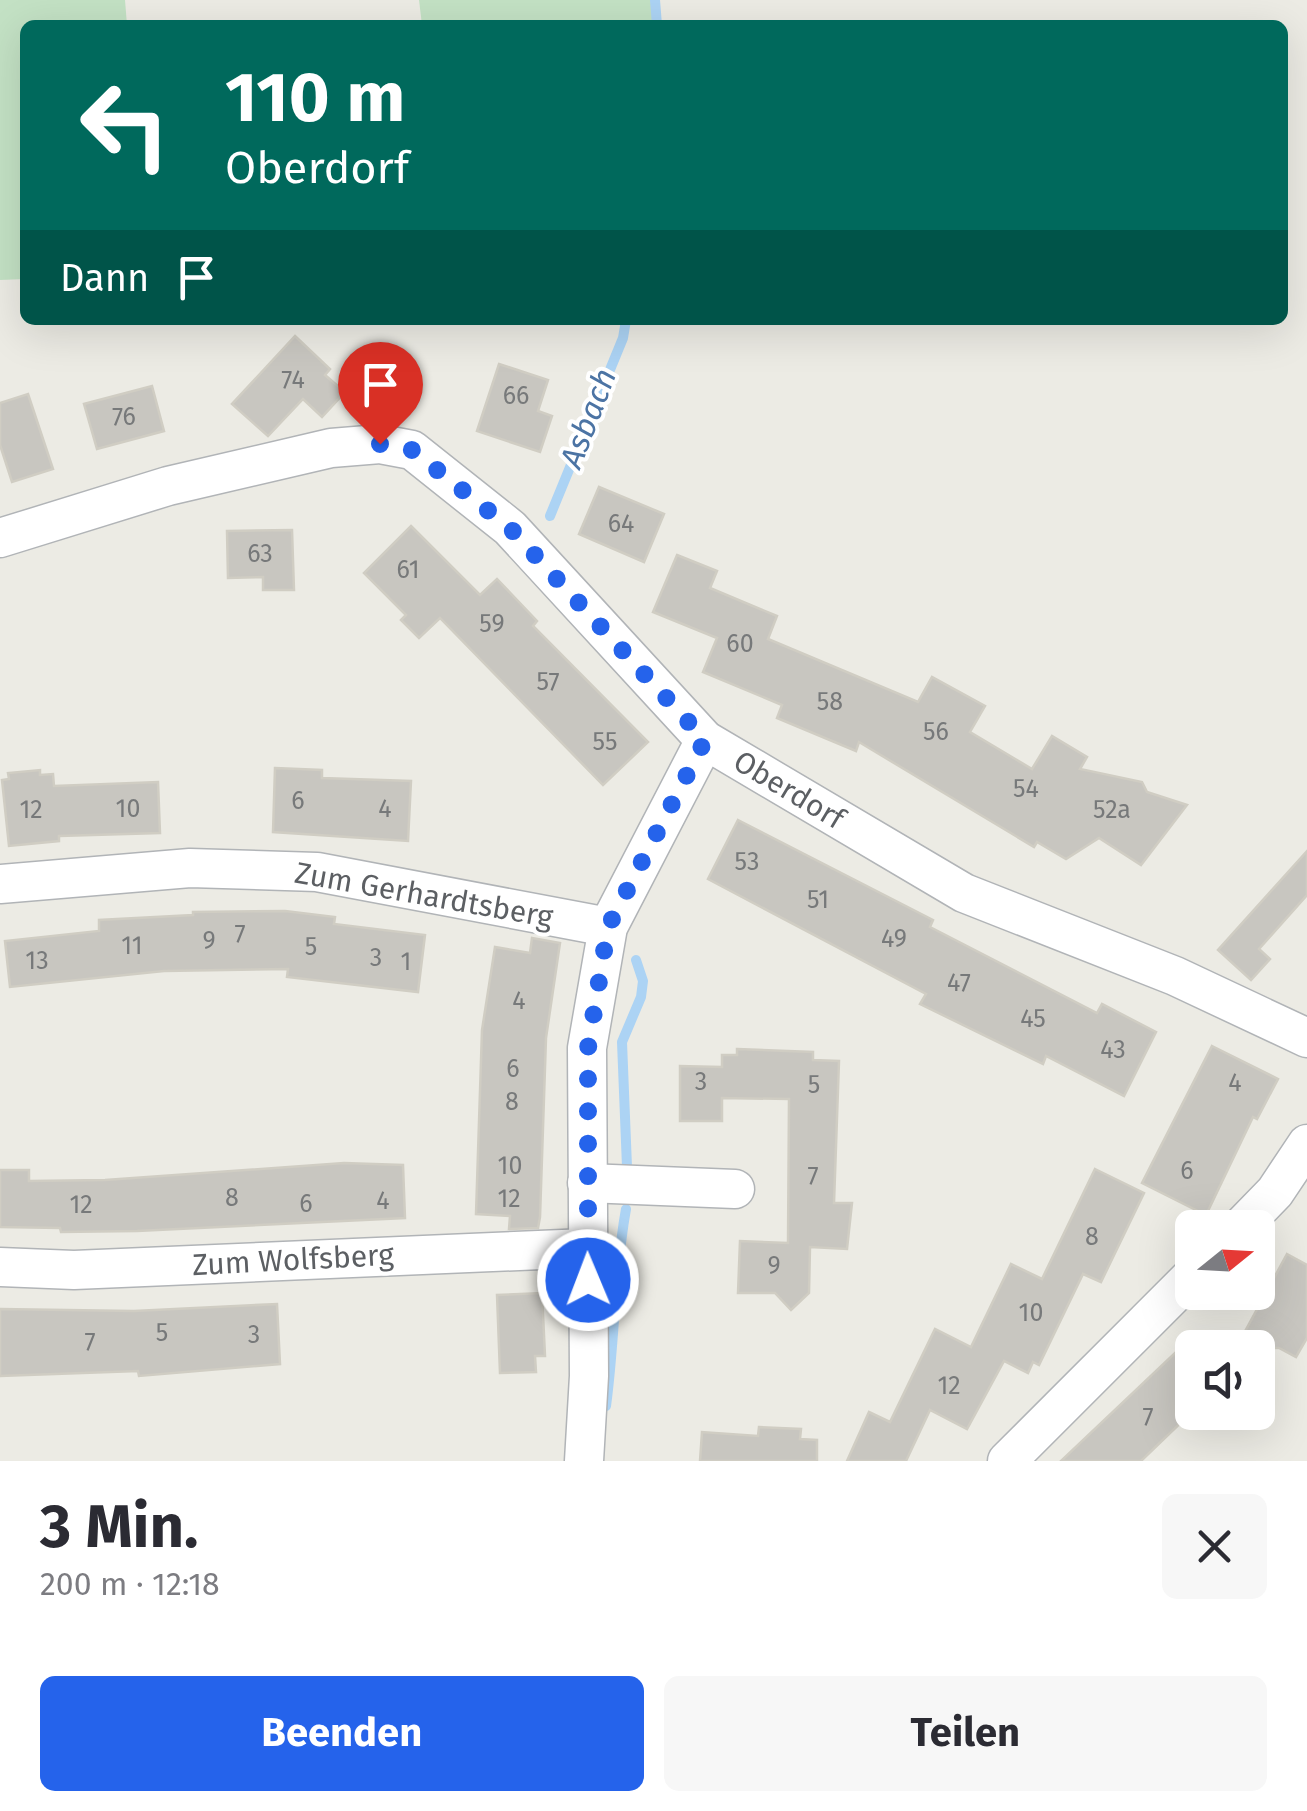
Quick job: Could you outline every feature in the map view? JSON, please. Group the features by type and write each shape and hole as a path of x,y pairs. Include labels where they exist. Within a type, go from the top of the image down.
{"street":[{"name":"Oberdorf","path":"0,538 168,486 331,448 380,444 412,450 510,528 705,740 964,893 1175,976 1307,1038"},
{"path":"584,1461 589,1376 588,1048 608,927 705,740"},
{"name":"Zum Gerhardtsberg","path":"0,884 190,868 317,872 608,927"},
{"path":"1258,1210 1275,1192 1307,1144"},
{"path":"587,1183 735,1188"},
{"name":"Zum Wolfsberg","path":"0,1267 74,1270 587,1248"},
{"path":"1008,1461 1175,1293"}],"green space":[{"path":"0,0 125,0 127,20 20,20 20,279 0,280"},
{"path":"419,0 659,0 659,20 421,20"}],"building":[{"path":"295,336 330,369 325,375 345,392 322,417 303,399 268,436 232,404"},
{"path":"499,364 548,380 538,411 552,416 540,452 477,431"},
{"path":"152,386 164,431 97,449 84,404"},
{"path":"28,394 53,469 12,482 0,445 0,403"},
{"path":"599,487 664,514 644,562 579,534"},
{"path":"411,526 480,595 497,579 537,621 533,626 648,742 603,785 440,618 419,638 401,620 406,615 364,573"},
{"path":"292,530 294,590 263,590 263,577 228,578 227,531"},
{"path":"677,555 717,571 710,588 777,616 768,639 918,702 932,677 985,706 970,732 1032,769 1052,736 1087,757 1080,769 1142,782 1147,792 1187,805 1141,865 1099,838 1066,859 1037,842 1034,847 859,742 856,751 777,718 782,705 703,672 717,638 653,612"},
{"path":"275,768 322,770 322,778 411,781 408,841 273,832"},
{"path":"40,770 40,775 53,774 54,786 158,782 160,833 59,836 59,841 9,846 2,780 9,779 8,773"},
{"path":"738,820 933,920 930,927 1097,1013 1102,1004 1156,1032 1124,1096 1046,1056 1043,1064 920,1004 926,994 708,879"},
{"path":"1307,851 1307,895 1259,949 1270,959 1251,980 1218,950"},
{"path":"285,911 335,917 334,924 425,935 418,992 287,977 288,969 164,971 10,987 5,941 99,931 99,920 193,912"},
{"path":"532,938 560,943 546,1038 540,1217 538,1228 509,1229 510,1216 476,1214 482,1030 495,947 530,953"},
{"path":"1212,1046 1278,1079 1257,1119 1253,1117 1208,1210 1196,1210 1142,1183"},
{"path":"737,1049 813,1052 813,1060 839,1061 834,1203 852,1203 847,1249 810,1247 809,1293 791,1310 775,1293 738,1293 740,1241 788,1243 789,1099 722,1098 722,1121 680,1121 680,1066 722,1067 722,1055 737,1055"},
{"path":"344,1163 403,1165 405,1218 137,1231 61,1232 60,1228 0,1227 0,1170 29,1170 29,1181 105,1180"},
{"path":"1095,1169 1144,1193 1101,1282 1083,1274 1039,1365 1033,1362 1028,1373 1004,1361 967,1429 930,1410 906,1461 847,1461 869,1412 890,1422 935,1329 971,1347 1011,1264 1042,1279"},
{"path":"1287,1254 1307,1265 1307,1338 1296,1357 1275,1348 1275,1330 1246,1330 1257,1310 1275,1310 1275,1276"},
{"path":"542,1293 545,1356 535,1356 536,1372 500,1373 497,1295"},
{"path":"277,1304 280,1364 139,1376 138,1371 0,1376 0,1309 134,1311"},
{"path":"1175,1353 1175,1428 1141,1461 1061,1461"},
{"path":"759,1427 801,1429 800,1439 817,1440 817,1461 700,1461 702,1432 758,1436"}],"waterway":[{"name":"Asbach","path":"655,0 657,20"},
{"name":"Asbach","path":"550,516 625,325"},
{"name":"Asbach","path":"627,1167 622,1042 641,997 643,981 636,960"},
{"name":"Asbach","path":"606,1406 626,1209"}],"route":[{"path":"380,444 412,450 510,528 705,740 608,927 588,1048 588,1280"}]}
